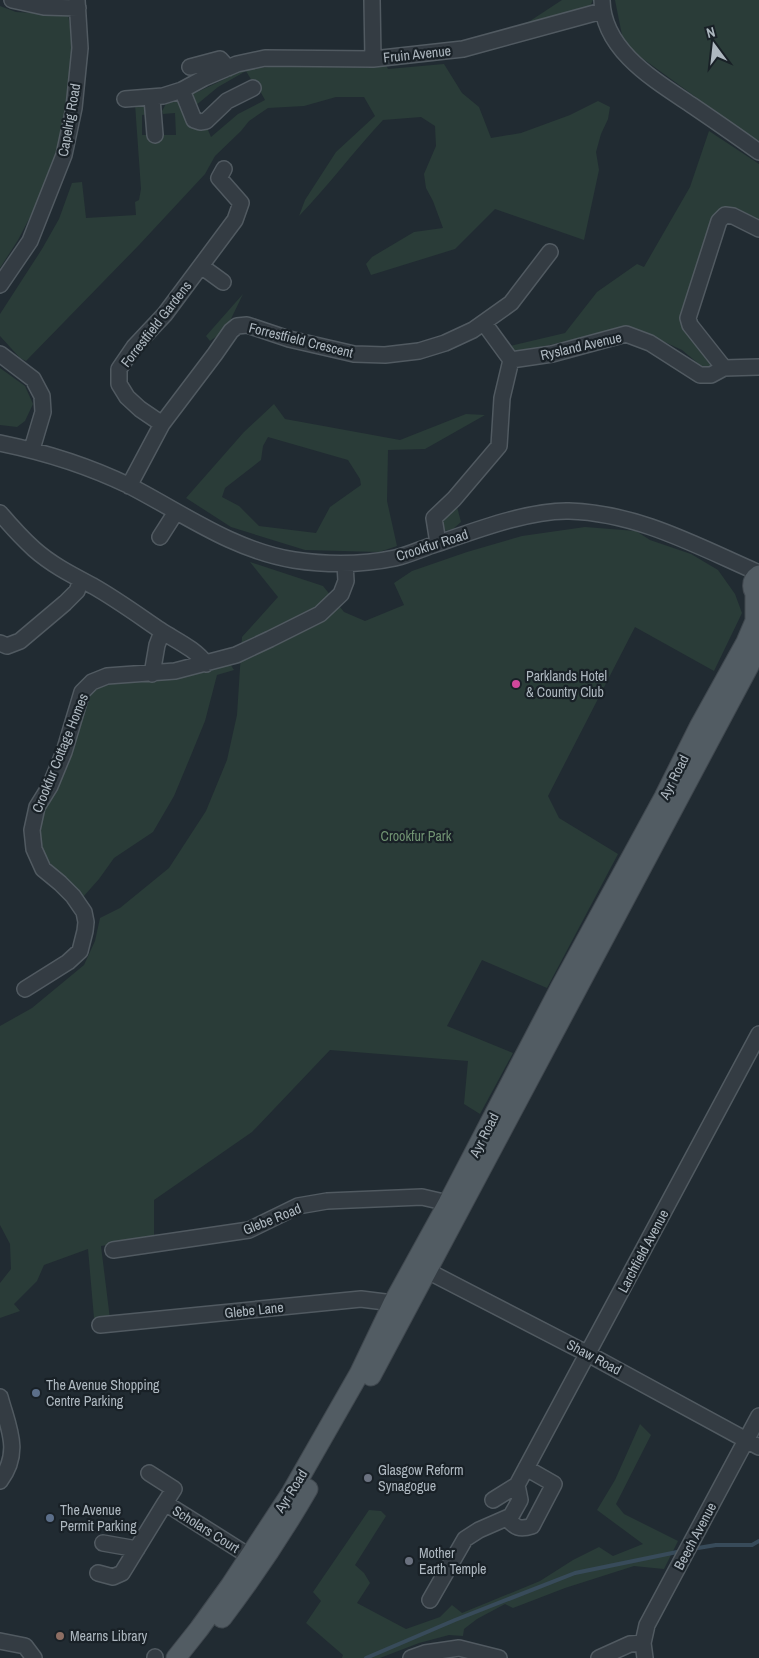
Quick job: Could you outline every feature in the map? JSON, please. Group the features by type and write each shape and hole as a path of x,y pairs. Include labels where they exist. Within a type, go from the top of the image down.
{"main road":[{"name":"Ayr Road","path":"748,666 755,621 757,586"},
{"name":"Ayr Road","path":"192,1658 210,1636 255,1560 359,1374 400,1307 454,1207 560,988 700,725 748,666 759,643"},
{"name":"Ayr Road","path":"176,1658 255,1560"}],"street":[{"path":"12,0 44,7 77,4"},
{"path":"372,0 372,59"},
{"name":"Capelrig Road","path":"0,286 30,241 64,155 74,108 80,48 77,4"},
{"name":"Fruin Avenue","path":"125,99 152,98 182,90 237,64 265,58 372,59 463,49 602,6 612,36 627,56 644,73 759,152"},
{"path":"190,67 220,59 228,68"},
{"path":"182,90 194,120 200,122 206,121 227,101 253,88"},
{"path":"152,98 155,134"},
{"name":"Forrestfield Gardens","path":"162,424 127,397 119,384 119,369 134,347 165,314 235,220 241,203 219,178 224,168"},
{"path":"724,368 690,325 688,318 719,221 726,215 733,216 759,229"},
{"name":"Forrestfield Crescent","path":"129,486 162,424 231,331 237,326 247,325 289,339 354,354 385,355 419,351 445,343 484,323 511,303 550,252"},
{"path":"201,266 223,282"},
{"path":"438,543 434,518 454,499 499,446 502,398 511,360 484,323"},
{"name":"Rysland Avenue","path":"511,360 552,354 626,334 650,343 700,375 711,375 724,368 759,367"},
{"path":"0,354 33,378 42,396 43,412 32,449"},
{"name":"Crookfur Road","path":"0,443 32,449 84,467 129,486 218,535 254,550 293,559 345,564 396,558 526,515 568,511 609,515 652,526 685,539 728,560 757,586"},
{"path":"160,538 176,512"},
{"path":"0,513 14,530 35,550 61,569 132,610 197,655 206,664"},
{"name":"Crookfur Cottage Homes","path":"25,989 68,962 80,951 85,931 84,912 73,896 43,869 34,849 32,830 37,807 50,786 64,752 82,692 92,682 107,676 175,672 236,655 320,614 341,594 346,581 345,564"},
{"path":"0,643 7,646 20,641 76,591 81,580"},
{"path":"152,674 157,645 162,632"},
{"name":"Larchfield Avenue","path":"517,1485 759,1034"},
{"name":"Glebe Road","path":"112,1250 249,1230 298,1206 327,1201 422,1196 454,1207"},
{"name":"Shaw Road","path":"421,1268 588,1354 753,1443"},
{"name":"Glebe Lane","path":"100,1325 361,1299 400,1307"},
{"path":"0,1397 10,1429 12,1455 5,1474 0,1481"},
{"name":"Beech Avenue","path":"645,1658 643,1643 647,1625 753,1443 759,1416"},
{"path":"507,1518 514,1526 521,1529 532,1526 554,1484 526,1468"},
{"name":"Scholars Court","path":"150,1473 174,1489 165,1503 255,1560"},
{"path":"430,1600 465,1539 479,1530 511,1516 520,1500 517,1485 493,1500"},
{"path":"98,1573 113,1577 122,1573 165,1503"},
{"path":"103,1543 137,1549"},
{"path":"0,1641 25,1646 34,1658"},
{"path":"599,1658 630,1644 643,1643"},
{"path":"411,1658 425,1653 459,1648 499,1658"}],"green space":[{"path":"562,0 593,0 590,6 578,12 504,32 530,21"},
{"path":"615,0 759,0 759,143 635,53 623,40"},
{"path":"0,6 16,12 68,15 72,37 71,89 63,140 43,192 18,240 0,268"},
{"path":"385,63 388,69 444,64 462,93 479,107 491,138 521,133 570,115 598,101 610,107 608,119 596,152 599,170 584,240 495,209 455,249 371,275 366,264 372,257 414,232 443,228 426,188 424,174 436,146 435,126 421,117 383,120 299,216 305,200 336,152 375,116 364,97 336,97 304,106 268,108 249,121 215,156 205,174 26,361 20,358 0,336 0,314 59,219 72,183 82,182 86,218 136,215 135,202 139,200 141,189 135,104 144,104 151,114 142,115 142,135 176,135 175,113 163,114 162,111 167,102 189,96 246,69 279,66","holes":["246,71 252,81 254,80 265,100 238,114 211,137 202,116 195,106 218,87"]},
{"path":"709,131 759,164 759,221 735,207 721,211 686,305 714,364 706,370 682,350 647,334 623,329 517,352 510,346 565,333 597,292 637,264 644,267 690,187"},
{"path":"243,294 230,321 231,326 210,341 206,336"},
{"path":"0,368 25,386 33,404 25,421 17,427 0,425"},
{"path":"274,404 285,419 400,440 466,414 485,415 425,449 388,450 387,501 397,546 379,552 305,550 231,527 186,498 244,432","holes":["268,437 348,460 360,479 361,485 330,507 316,533 259,526 239,506 222,497 225,488 261,460 263,446"]},
{"path":"456,503 461,522 453,529 441,532 440,519"},
{"name":"Crookfur Park","path":"585,527 636,531 650,540 691,554 718,570 735,594 742,613 714,671 635,627 548,796 559,818 618,854 547,988 482,960 447,1026 513,1053 480,1114 464,1104 468,1061 330,1050 252,1132 154,1200 154,1237 101,1246 110,1319 94,1318 88,1249 44,1265 37,1281 14,1304 20,1311 0,1318 0,1283 11,1269 10,1244 0,1225 0,1026 32,1008 84,965 95,941 100,918 120,908 169,868 206,811 227,760 237,715 242,637 278,597 250,562 323,586 344,612 365,621 404,605 394,583 412,571 522,536"},
{"path":"230,664 234,670 217,675 205,721 174,796 153,832 114,858 83,897 48,861 35,828 88,692 103,682"},
{"path":"640,1424 651,1435 616,1504 624,1514 678,1541 664,1569 634,1566 565,1588 513,1608 505,1604 477,1619 464,1629 463,1636 449,1635 419,1643 380,1658 342,1658 343,1655 306,1623 321,1601 313,1592 369,1510 381,1511 386,1516 355,1565 364,1573 370,1583 357,1603 406,1629 440,1617 452,1605 462,1613 540,1581 573,1560 599,1547 613,1556 643,1544 597,1510 615,1480"}],"waterway":[{"path":"692,1549 716,1545 752,1545 759,1541"},
{"path":"366,1658 455,1620 575,1573 682,1551"}],"place":[{"name":"Parklands Hotel & Country Club","path":"516,684"},
{"name":"The Avenue Shopping Centre Parking","path":"36,1393"},
{"name":"Glasgow Reform Synagogue","path":"368,1478"},
{"name":"The Avenue Permit Parking","path":"50,1518"},
{"name":"Mother Earth Temple","path":"409,1561"},
{"name":"Mearns Library","path":"60,1636"}]}
